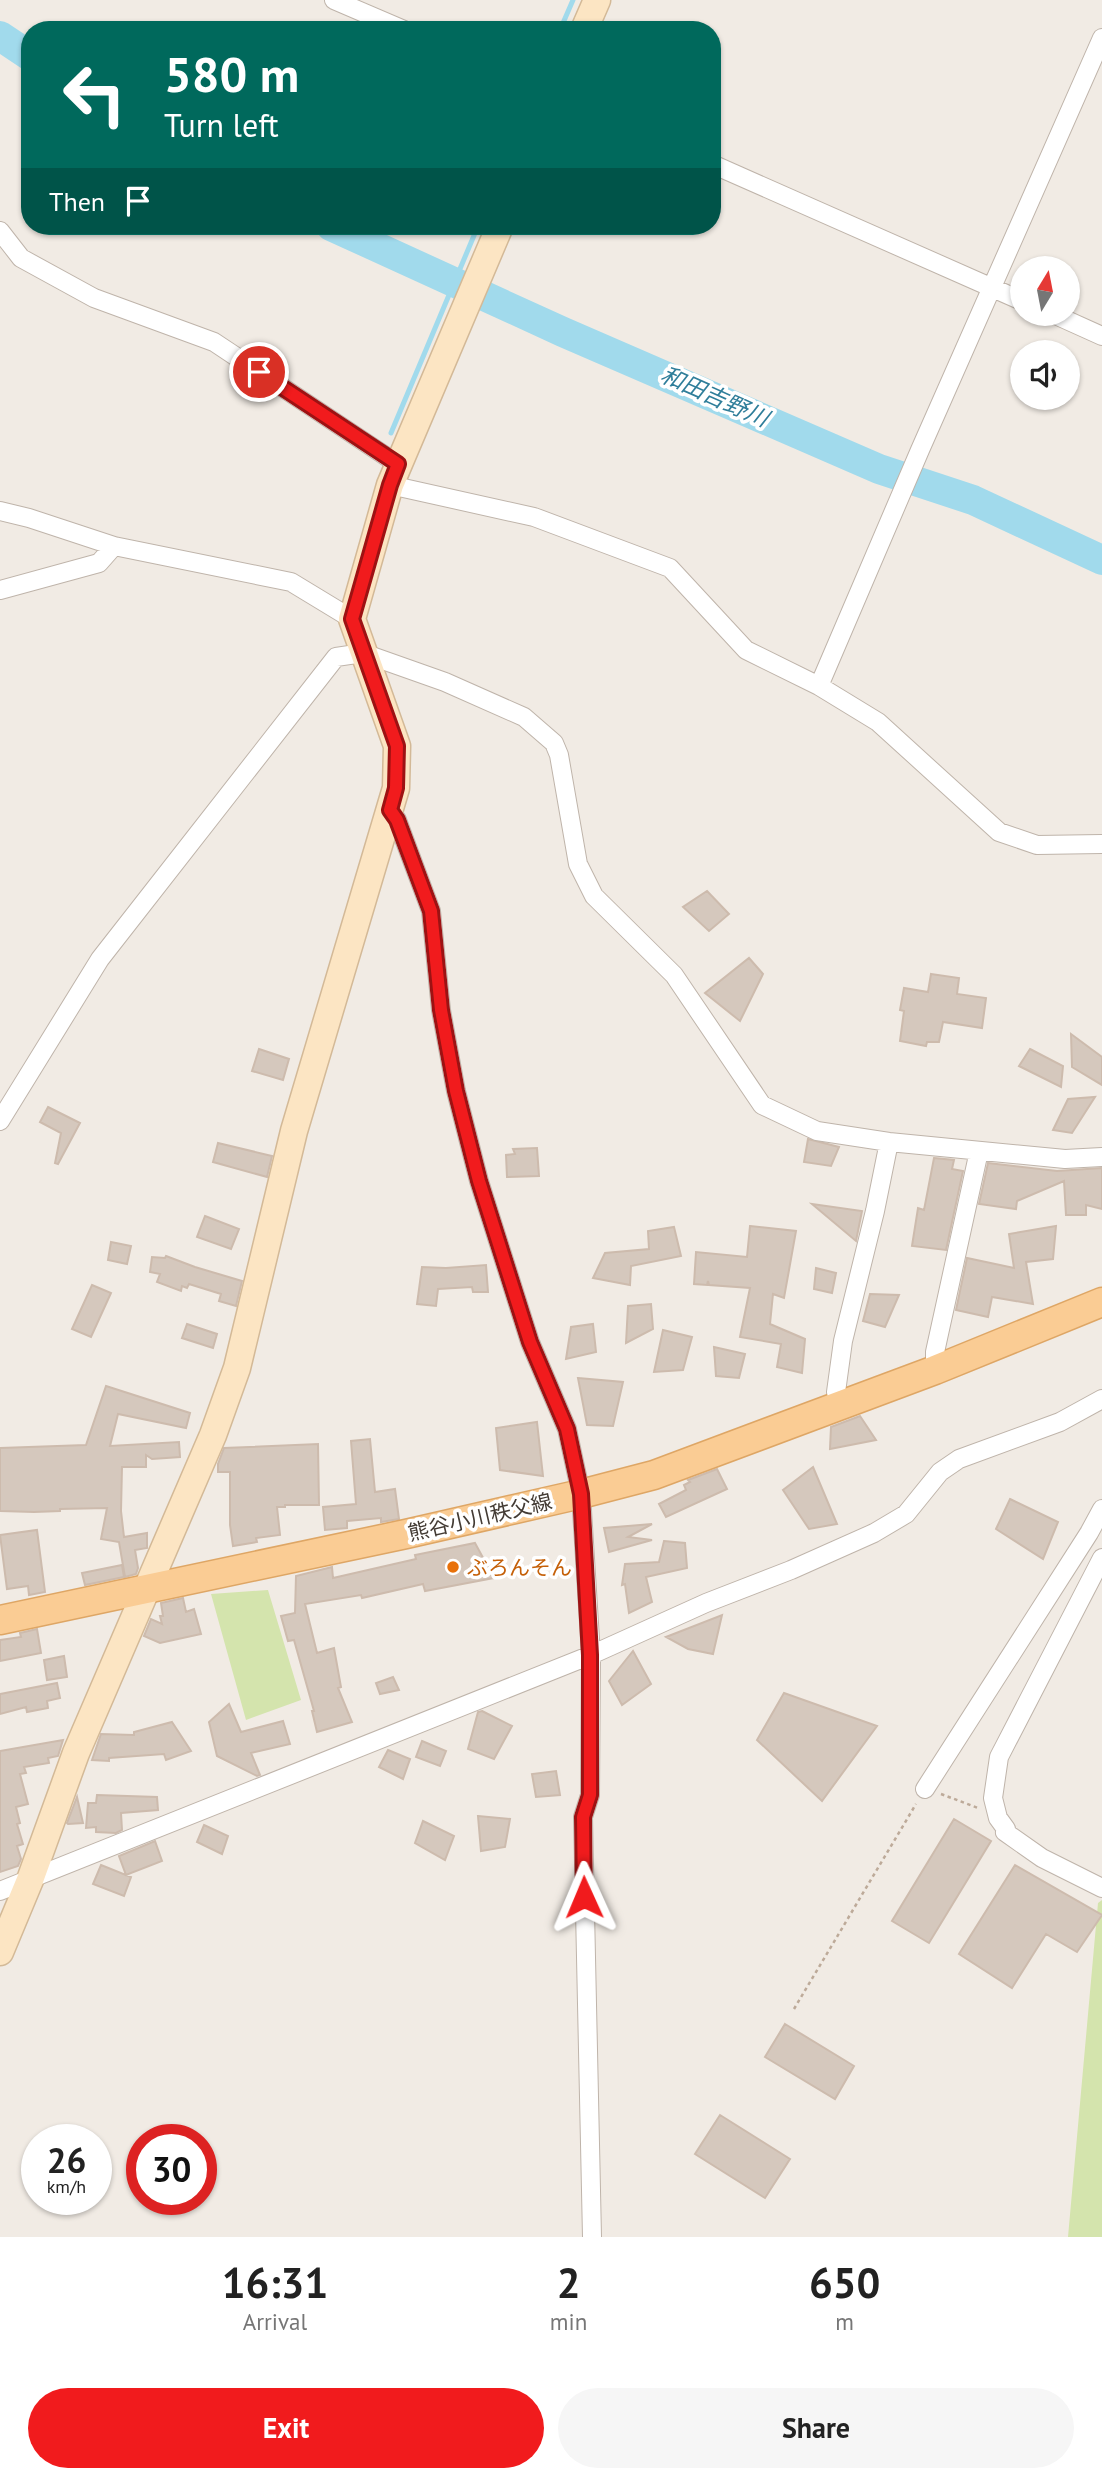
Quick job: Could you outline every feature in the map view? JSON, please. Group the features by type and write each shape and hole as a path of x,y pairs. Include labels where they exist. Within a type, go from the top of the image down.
{"main road":[{"name":"熊谷小川秩父線","path":"0,1620 581,1494 654,1475 935,1370 1102,1302"}],"street":[{"path":"334,0 383,21"},
{"path":"588,21 597,0"},
{"path":"819,685 1102,38"},
{"path":"721,168 1010,295"},
{"path":"0,231 21,258 94,298 214,342 394,475 534,517 670,568 746,650 819,685 878,722 999,832 1037,845 1102,844"},
{"path":"0,1952 30,1880 76,1753 213,1435 237,1368 294,1131 396,788 397,746 352,619 394,475 496,235"},
{"path":"1080,326 1102,336"},
{"path":"0,511 114,546 291,582 352,619"},
{"path":"0,590 99,564 114,546"},
{"path":"0,1121 100,959 336,657 363,653 445,682 524,717 555,743 578,864 594,896 674,975 762,1105 817,1131 888,1142 1065,1159 1102,1157"},
{"path":"390,810 397,820 431,911 441,1010 456,1091 479,1181 530,1342 567,1429 581,1494 590,1655 590,1795 583,1817 592,2237"},
{"path":"840,1406 836,1392 843,1341 875,1210 888,1142"},
{"path":"935,1370 935,1352 979,1151"},
{"path":"0,1891 590,1655 874,1533 906,1514 940,1472 959,1459 1060,1422 1102,1399"},
{"path":"925,1789 1089,1533 1102,1508"},
{"path":"1102,1558 999,1757 993,1798 1005,1832 1042,1858 1102,1888"}],"path":[{"path":"794,2009 925,1789 965,1802 998,1818"}],"green space":[{"path":"268,1590 301,1700 246,1720 211,1594"},
{"path":"1102,1900 1102,2237 1068,2237 1098,1903"}],"building":[{"path":"707,891 729,914 709,931 683,907"},
{"path":"749,958 763,974 740,1021 705,993"},
{"path":"931,974 959,978 957,994 986,998 982,1028 943,1022 939,1042 927,1042 926,1046 900,1041 904,1011 900,1010 904,988 928,992"},
{"path":"1071,1034 1102,1057 1102,1085 1072,1067"},
{"path":"259,1049 289,1059 283,1080 252,1071"},
{"path":"1030,1049 1063,1066 1061,1087 1019,1066"},
{"path":"1095,1097 1072,1133 1053,1130 1068,1099"},
{"path":"48,1107 80,1123 58,1164 55,1163 61,1133 40,1122"},
{"path":"808,1139 839,1147 831,1166 804,1162"},
{"path":"218,1143 272,1156 267,1177 213,1162"},
{"path":"537,1148 539,1176 507,1177 506,1155 515,1154 513,1149"},
{"path":"934,1158 954,1160 952,1169 963,1171 946,1250 912,1246 918,1208 924,1210"},
{"path":"988,1163 1057,1171 1102,1168 1102,1209 1086,1205 1086,1215 1066,1215 1064,1181 1017,1201 1016,1209 979,1204"},
{"path":"812,1204 862,1211 856,1241"},
{"path":"205,1216 239,1229 231,1249 197,1237"},
{"path":"750,1226 796,1231 784,1298 773,1294 770,1324 805,1339 802,1373 777,1367 781,1344 740,1337 750,1288 709,1285 708,1281 707,1285 694,1284 696,1252 747,1257"},
{"path":"1056,1226 1053,1259 1026,1262 1033,1304 992,1297 988,1317 956,1310 967,1258 1014,1268 1009,1234"},
{"path":"674,1227 681,1256 631,1266 630,1285 593,1278 605,1253 649,1249 648,1231"},
{"path":"111,1242 131,1246 127,1264 108,1260"},
{"path":"166,1256 242,1281 236,1306 219,1301 221,1294 189,1284 187,1288 182,1286 181,1291 157,1282 160,1274 150,1272 152,1257"},
{"path":"486,1265 488,1292 473,1292 472,1287 438,1289 436,1306 417,1304 422,1267"},
{"path":"816,1268 836,1273 832,1293 814,1289"},
{"path":"92,1285 111,1293 91,1337 72,1329"},
{"path":"870,1294 899,1295 885,1327 863,1321"},
{"path":"651,1304 653,1329 626,1343 628,1306"},
{"path":"187,1324 217,1334 213,1348 182,1338"},
{"path":"593,1324 596,1352 566,1359 571,1327"},
{"path":"663,1330 692,1337 683,1370 654,1372"},
{"path":"714,1347 745,1354 739,1378 716,1376"},
{"path":"578,1378 623,1382 613,1426 587,1425"},
{"path":"106,1386 190,1413 186,1428 118,1414 110,1446 179,1442 180,1457 152,1459 146,1455 146,1467 122,1467 121,1511 124,1537 147,1533 147,1548 135,1550 138,1568 136,1574 125,1577 119,1542 101,1539 107,1508 0,1511 0,1448 86,1445"},
{"path":"860,1416 876,1440 830,1449 831,1427"},
{"path":"537,1422 543,1476 500,1470 496,1428"},
{"path":"370,1439 375,1492 395,1489 399,1519 381,1522 381,1518 347,1521 347,1528 325,1530 323,1507 356,1504 351,1441"},
{"path":"318,1444 319,1505 277,1507 280,1535 256,1538 257,1542 233,1546 230,1525 230,1472 218,1472 224,1448"},
{"path":"813,1467 837,1524 809,1529 783,1490"},
{"path":"717,1469 727,1489 666,1517 659,1504 686,1490 684,1485 690,1482 688,1480"},
{"path":"1010,1499 1058,1522 1043,1559 996,1529"},
{"path":"652,1524 628,1537 652,1540 609,1552 604,1528"},
{"path":"37,1530 45,1592 29,1595 28,1586 7,1589 0,1535"},
{"path":"664,1541 685,1543 687,1568 646,1577 652,1602 629,1613 625,1584 622,1585 625,1564 659,1562"},
{"path":"475,1543 494,1578 425,1591 423,1584 362,1598 361,1595 305,1604 317,1653 334,1648 341,1687 338,1688 352,1722 317,1732 314,1711 294,1640 288,1641 281,1616 295,1613 296,1576 332,1567 333,1578 416,1559 415,1555"},
{"path":"122,1565 124,1577 85,1585 82,1573"},
{"path":"183,1598 186,1612 194,1609 201,1634 160,1643 144,1636 151,1619 162,1624 161,1603"},
{"path":"722,1615 713,1654 688,1649 666,1637"},
{"path":"37,1629 41,1653 0,1661 0,1640 21,1637 20,1633"},
{"path":"633,1651 651,1684 622,1705 609,1681"},
{"path":"64,1656 67,1677 47,1680 44,1660"},
{"path":"393,1677 399,1690 380,1694 376,1683"},
{"path":"57,1683 60,1698 47,1701 48,1708 27,1712 26,1707 0,1714 0,1694"},
{"path":"784,1693 877,1726 822,1801 757,1740"},
{"path":"229,1704 241,1732 283,1721 290,1744 251,1753 260,1775 257,1776 217,1756 209,1722"},
{"path":"482,1711 512,1726 494,1759 468,1749 478,1712"},
{"path":"172,1722 191,1751 166,1760 164,1754 109,1758 109,1761 92,1760 101,1734 134,1735 134,1732"},
{"path":"63,1740 58,1756 48,1758 49,1763 24,1767 26,1773 20,1774 28,1804 16,1807 20,1823 17,1824 23,1844 17,1846 21,1859 18,1866 0,1872 0,1751"},
{"path":"422,1741 446,1751 440,1766 416,1757"},
{"path":"388,1750 410,1759 403,1779 379,1767"},
{"path":"556,1771 560,1795 536,1797 532,1774"},
{"path":"97,1795 157,1797 158,1810 121,1813 122,1830 116,1833 96,1832 96,1827 86,1828 88,1803 96,1803"},
{"path":"77,1797 83,1823 68,1824 67,1823"},
{"path":"478,1816 510,1819 505,1847 481,1851"},
{"path":"954,1819 991,1841 929,1943 892,1921"},
{"path":"423,1821 454,1836 445,1860 415,1843"},
{"path":"204,1825 228,1836 222,1854 197,1842"},
{"path":"155,1841 162,1861 126,1875 119,1856"},
{"path":"101,1865 131,1877 124,1896 93,1884"},
{"path":"1015,1865 1102,1915 1077,1952 1046,1934 1012,1988 959,1954"},
{"path":"785,2024 854,2066 835,2099 765,2057"},
{"path":"720,2115 790,2159 765,2198 695,2154"}],"waterway":[{"path":"564,21 573,0"},
{"name":"和田吉野川","path":"0,36 21,50"},
{"name":"和田吉野川","path":"351,235 563,332 879,469 973,500 1102,560"},
{"path":"391,433 474,235"}],"place":[{"name":"ぶろんそん","path":"453,1567"}],"route":[{"path":"259,372 398,464 352,619 397,746 396,788 390,810 397,820 431,911 441,1010 456,1091 479,1181 530,1342 567,1429 581,1494 590,1655 590,1795 583,1817 584,1897"}]}
